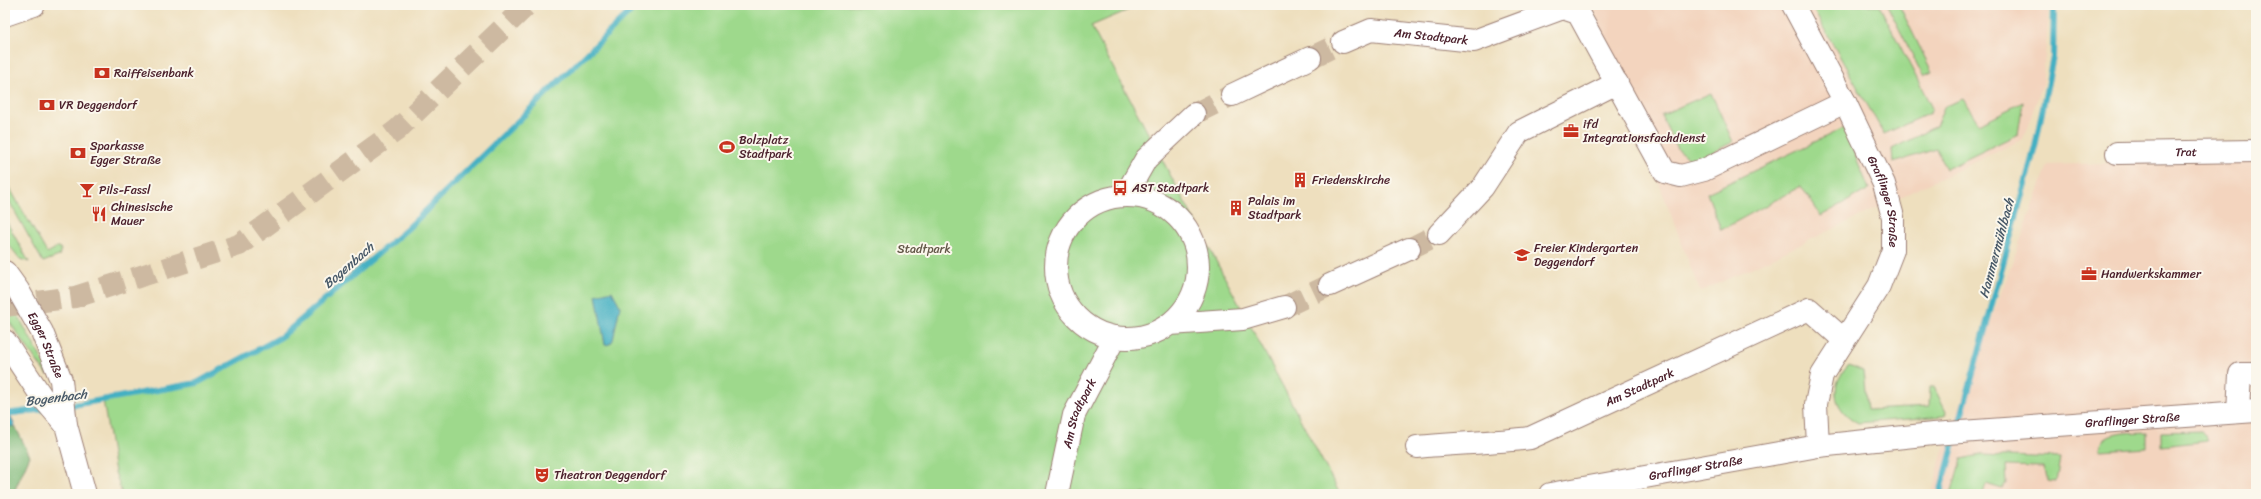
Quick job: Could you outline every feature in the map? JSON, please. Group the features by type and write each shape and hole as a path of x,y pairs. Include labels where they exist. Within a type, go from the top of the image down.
{"street":[{"name":"Graflinger Straße","path":"1793,5 1845,102 1884,184 1893,217 1893,250 1880,286 1822,376 1816,404 1818,446"},
{"name":"Am Stadtpark","path":"1343,42 1371,30 1474,41 1563,8 1578,12 1665,172 1681,176 1704,170 1845,102"},
{"path":"1232,95 1310,58"},
{"path":"1439,234 1483,187 1519,132 1617,83"},
{"path":"1126,194 1146,159 1194,114"},
{"name":"Trat","path":"2117,154 2256,151"},
{"path":"1126,194 1151,199 1173,212 1189,231 1198,255 1197,281 1187,305 1170,324 1153,333 1134,338 1115,337 1089,328 1071,311 1063,301 1057,283 1055,258 1063,233 1079,213 1101,199 1126,194"},
{"path":"1330,285 1410,249"},
{"name":"Egger Straße","path":"5,272 11,291 42,332 61,380 66,425 80,468 85,494"},
{"path":"1170,324 1243,319 1284,307"},
{"name":"Am Stadtpark","path":"1417,447 1459,442 1494,443 1530,438 1809,309 1844,340"},
{"name":"Am Stadtpark","path":"1057,494 1074,415 1115,337"},
{"name":"Egger Straße","path":"7,343 42,397 66,425"},
{"path":"2247,411 2240,374 2256,374"},
{"name":"Graflinger Straße","path":"1550,494 1818,446 1979,430 2247,411"}],"shaded area":[{"path":"1592,5 2050,5 2042,86 2023,139 1700,292"},
{"path":"2256,158 2256,494 1932,494 1941,456 2048,165"}],"green space":[{"name":"Stadtpark","path":"637,5 1140,5 1091,26 1340,494 122,494 115,472 103,400 197,383 281,337 407,229"},
{"path":"1815,5 1879,5 1932,108 1930,113 1884,134 1815,13"},
{"path":"1887,5 1899,5 1932,72 1923,76"},
{"path":"1711,93 1733,142 1701,158 1688,158 1677,149 1661,115"},
{"path":"1963,99 1979,124 2023,102 2018,134 1946,169 1936,149 1893,163 1892,149 1936,126 1945,106"},
{"path":"1844,128 1869,189 1821,216 1801,186 1721,230 1707,193"},
{"path":"5,180 47,253 58,247 61,249 59,256 43,262 5,194"},
{"path":"5,219 29,262 20,259 5,240"},
{"path":"5,310 16,312 50,374 46,374 5,316"},
{"path":"1849,365 1863,371 1867,410 1929,407 1930,387 1934,387 1946,412 1945,416 1858,423 1843,411 1838,404 1836,396 1838,381"},
{"path":"15,426 30,456 13,494 5,494 5,427"},
{"path":"2200,431 2204,434 2208,441 2161,446 2161,432"},
{"path":"2147,432 2147,447 2100,450 2101,444 2105,439 2111,436 2126,433"},
{"path":"1981,455 2060,458 2056,482 2048,481 2044,467 2005,466 2006,483 2002,489 1986,484 1983,494 1951,494 1961,459"}],"water":[{"path":"612,291 620,306 613,340 610,344 605,345 596,295"},
{"path":"5,405 15,426 5,427"}],"waterway":[{"name":"Bogenbach","path":"68,406 197,383 281,337 407,229 637,5"},
{"name":"Hammermühlbach","path":"1940,494 2035,147 2053,57 2054,5"},
{"name":"Bogenbach","path":"5,414 45,409"}],"tunnel":[{"path":"5,306 75,297 239,245 397,130 527,5"},
{"path":"1310,58 1343,42"},
{"path":"1194,114 1232,95"},
{"path":"1409,249 1439,234"},
{"path":"1284,307 1330,285"}],"place":[{"name":"Raiffeisenbank","path":"102,73"},
{"name":"VR Deggendorf","path":"47,105"},
{"name":"ifd Integrationsfachdienst","path":"1571,131"},
{"name":"Bolzplatz Stadtpark","path":"727,147"},
{"name":"Sparkasse Egger Straße","path":"78,153"},
{"name":"Friedenskirche","path":"1300,180"},
{"name":"AST Stadtpark","path":"1120,188"},
{"name":"Pils-Fassl","path":"87,190"},
{"name":"Palais im Stadtpark","path":"1236,208"},
{"name":"Chinesische Mauer","path":"99,214"},
{"name":"Freier Kindergarten Deggendorf","path":"1522,255"},
{"name":"Handwerkskammer","path":"2089,274"},
{"name":"Theatron Deggendorf","path":"542,475"}]}
